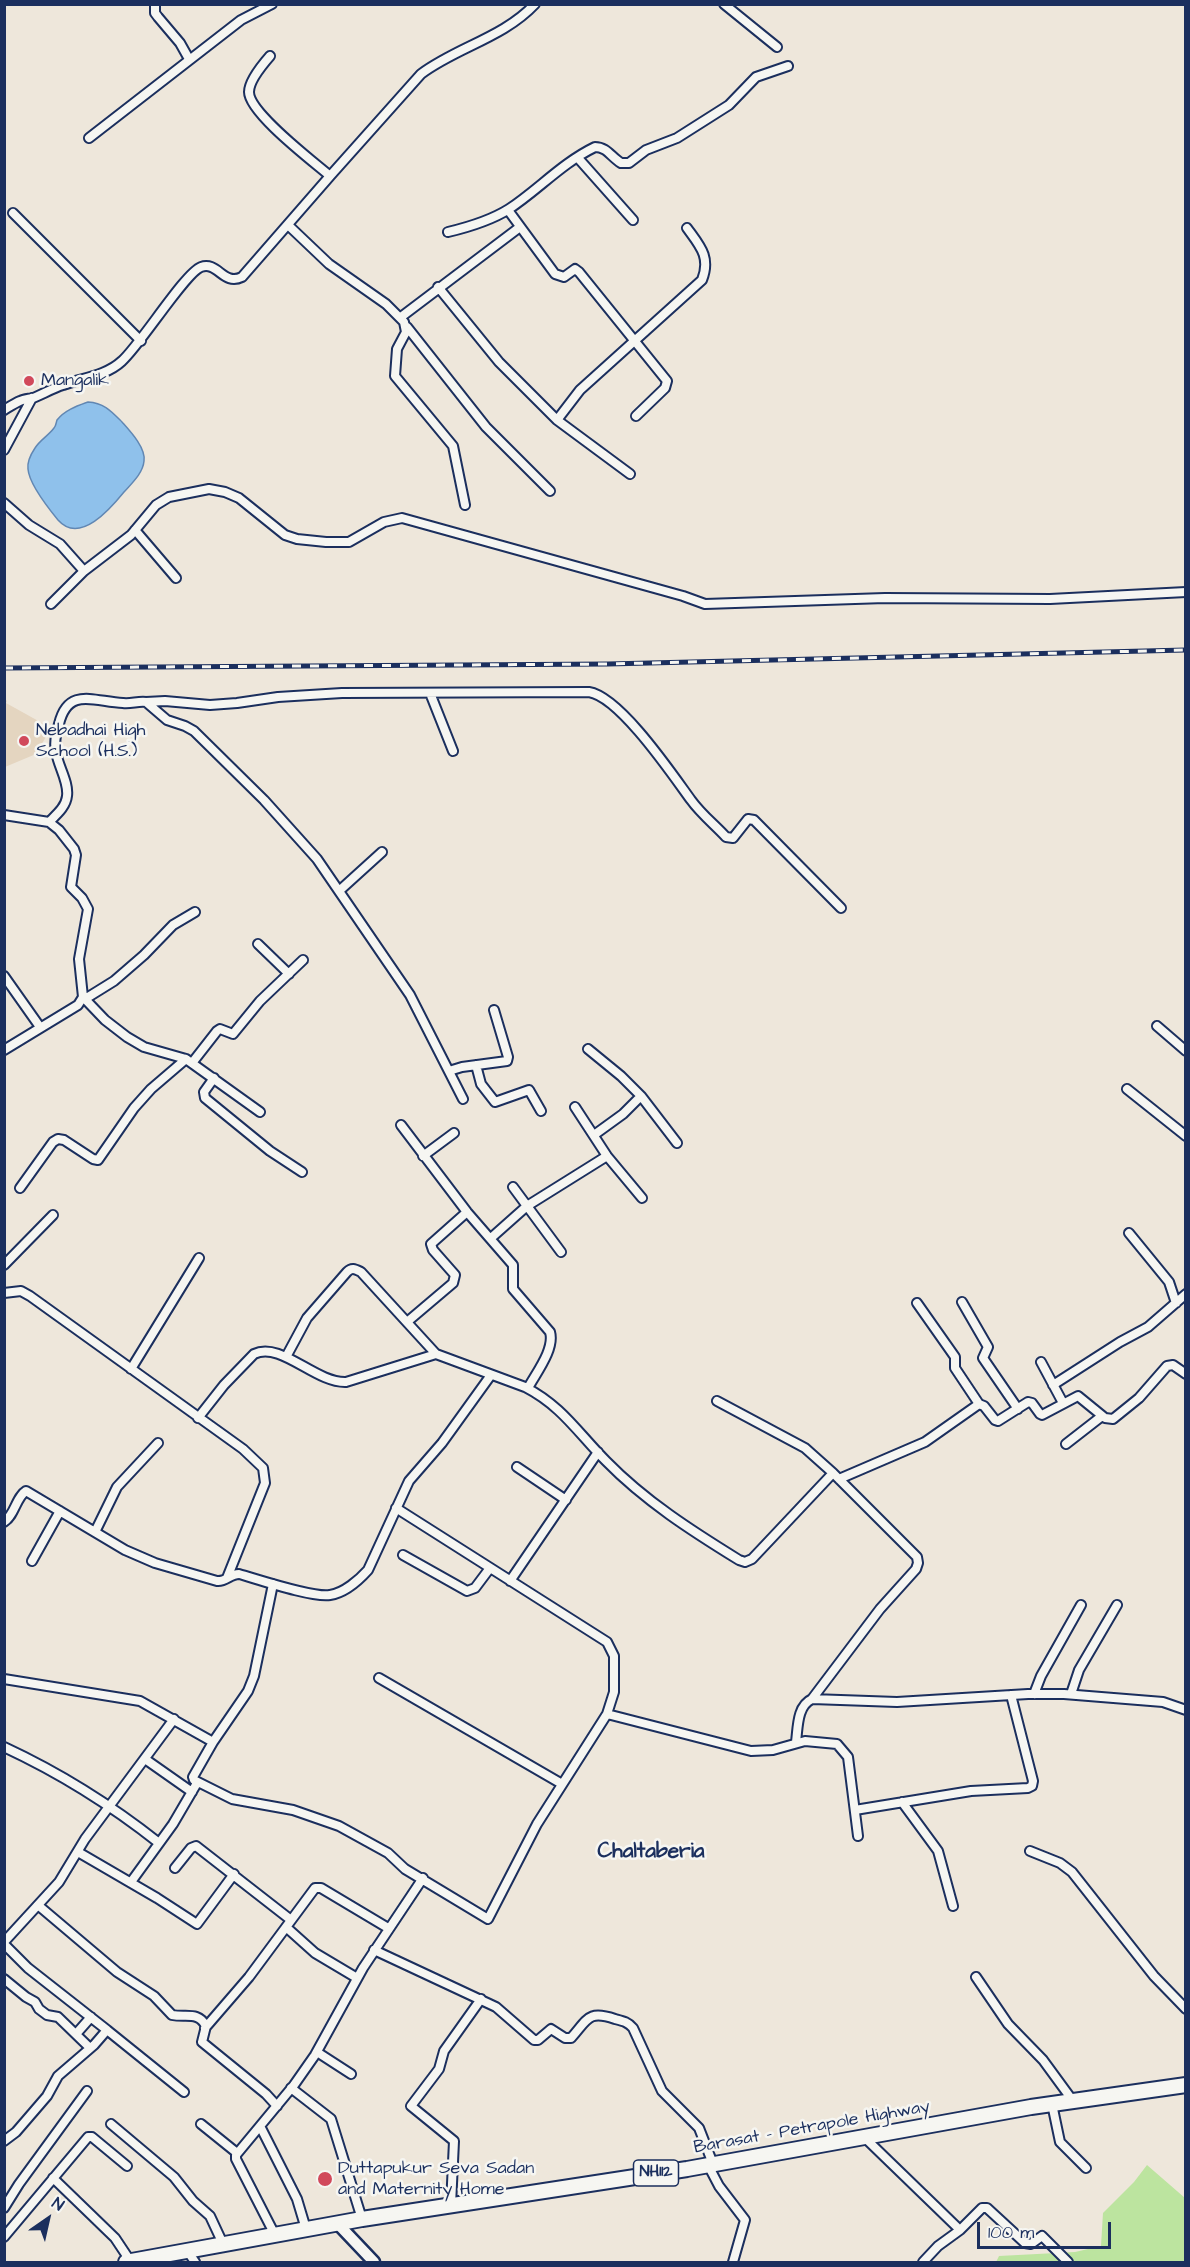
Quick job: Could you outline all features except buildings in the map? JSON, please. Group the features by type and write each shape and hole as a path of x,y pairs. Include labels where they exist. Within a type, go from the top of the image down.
{"highway":[{"name":"Barasat - Petrapole Highway","path":"129,2262 192,2257 224,2246 363,2219 710,2164 1052,2104 1185,2085"}],"street":[{"path":"155,4 155,13 180,43 189,59"},
{"path":"89,138 241,20 272,4"},
{"path":"4,410 21,400 32,399 61,385 109,371 141,341 190,275 202,267 210,266 230,280 242,277 407,87 430,67 493,36 526,14 535,4"},
{"path":"724,4 777,47"},
{"path":"270,56 250,86 250,98 271,125 330,176"},
{"path":"448,232 476,225 508,210 554,173 595,147 601,147 621,163 629,163 646,150 677,138 710,118 729,105 756,77 788,66"},
{"path":"578,158 633,220"},
{"path":"508,210 555,274 564,277 573,269 579,272 668,384 636,416"},
{"path":"13,213 141,341"},
{"path":"288,225 329,264 401,317 406,327 486,427 550,491"},
{"path":"401,317 520,227"},
{"path":"557,420 580,390 702,280 707,263 704,253 687,228"},
{"path":"438,287 499,362 557,420 630,474"},
{"path":"406,327 397,349 395,376 453,446 465,505"},
{"path":"4,450 32,399"},
{"path":"51,604 84,571 131,535 156,505 169,496 217,490 239,498 285,535 297,539 349,542 384,522 402,518 705,604 885,598 1050,599 1185,592"},
{"path":"4,503 30,525 60,544 84,571"},
{"path":"135,530 176,578"},
{"path":"49,822 66,803 68,794 56,751 59,722 62,712 69,704 77,700 92,698 124,703 174,701 210,705 278,697 342,693 589,692 600,695 630,723 676,777 691,800 726,837 733,838 747,819 754,820 841,908"},
{"path":"430,693 453,751"},
{"path":"146,702 167,720 189,728 223,760 317,859 410,995 463,1099"},
{"path":"4,814 49,822 59,830 74,849 76,861 70,887 82,898 88,909 79,959 84,998 105,1020 127,1037 144,1047 189,1061 260,1112"},
{"path":"339,891 382,852"},
{"path":"4,1050 114,981 173,925 195,912"},
{"path":"258,944 289,975"},
{"path":"20,1188 53,1142 58,1139 64,1140 98,1160 134,1108 151,1089 189,1061 217,1031 220,1029 233,1034 260,1001 303,960"},
{"path":"4,976 40,1027"},
{"path":"449,1071 507,1061 508,1057 494,1010"},
{"path":"1157,1026 1185,1051"},
{"path":"588,1049 641,1096 677,1143"},
{"path":"476,1065 481,1084 495,1102 529,1090 541,1111"},
{"path":"213,1078 204,1092 205,1098 270,1151 302,1172"},
{"path":"1127,1089 1185,1136"},
{"path":"594,1135 627,1111 641,1096"},
{"path":"574,1107 608,1156 642,1198"},
{"path":"401,1125 467,1212 513,1265 512,1285 516,1293 551,1335 543,1362 528,1388"},
{"path":"423,1156 453,1133"},
{"path":"491,1238 527,1206 608,1156"},
{"path":"513,1188 561,1252"},
{"path":"407,1322 453,1283 455,1275 433,1250 431,1244 467,1212"},
{"path":"4,1265 53,1215"},
{"path":"1129,1233 1169,1282 1176,1303"},
{"path":"131,1369 199,1258"},
{"path":"286,1358 307,1318 350,1269 361,1272 436,1354 528,1388 553,1403 605,1461 676,1521 745,1562 752,1559 836,1476 926,1442 979,1404"},
{"path":"4,1293 17,1291 25,1293 259,1462 266,1474 266,1482 227,1578"},
{"path":"1053,1385 1148,1327 1185,1294"},
{"path":"962,1302 988,1347 983,1358 1018,1409"},
{"path":"917,1303 956,1357 955,1368 979,1404 984,1406 998,1421 1031,1402 1042,1415 1078,1396 1105,1418 1113,1419 1139,1398 1167,1366 1173,1365 1185,1374"},
{"path":"198,1418 224,1385 254,1354 268,1350 333,1382 346,1382 436,1354"},
{"path":"1041,1362 1063,1403"},
{"path":"4,1522 9,1519 25,1491 117,1546 155,1563 217,1581 239,1574 273,1584 329,1595 358,1580 368,1569 409,1481 442,1443 490,1375"},
{"path":"717,1401 805,1448 917,1557 916,1569 880,1609 813,1699 803,1705 796,1742"},
{"path":"1066,1444 1102,1416"},
{"path":"95,1532 117,1487 158,1443"},
{"path":"510,1581 598,1452"},
{"path":"517,1467 566,1500"},
{"path":"273,1584 254,1676 240,1706 213,1742 194,1777 197,1783 232,1799 293,1810 339,1826 388,1853 402,1867 488,1919 537,1824 607,1714 614,1692 614,1656 607,1642 396,1508"},
{"path":"32,1562 60,1511"},
{"path":"403,1556 468,1591 475,1588 490,1568"},
{"path":"1034,1694 1041,1676 1081,1605"},
{"path":"1071,1694 1079,1670 1117,1605"},
{"path":"379,1678 562,1784"},
{"path":"4,1679 140,1701 213,1742"},
{"path":"813,1699 897,1702 1071,1694 1163,1702 1185,1710"},
{"path":"855,1810 970,1791 1032,1786 1033,1781 1011,1695"},
{"path":"607,1714 751,1751 772,1750 805,1741 837,1744 848,1757 858,1836"},
{"path":"174,1719 59,1882 4,1943 28,1968 184,2092"},
{"path":"4,1747 52,1771 111,1807 159,1843"},
{"path":"145,1760 192,1792"},
{"path":"131,1882 197,1783"},
{"path":"902,1802 938,1851 953,1906"},
{"path":"175,1868 194,1845 291,1920"},
{"path":"1030,1851 1060,1863 1072,1872 1154,1976 1185,2009"},
{"path":"78,1852 198,1924 234,1874"},
{"path":"275,2235 236,2159 237,2153 277,2106 317,2052 374,1950 423,1878"},
{"path":"277,2106 266,2094 205,2045 201,2038 205,2028 249,1977 312,1891 318,1888 388,1928"},
{"path":"39,1906 117,1972 154,1996 172,2015 197,2016 205,2024 205,2028"},
{"path":"286,1927 315,1953 357,1978"},
{"path":"374,1950 481,1999 504,2013 534,2040 538,2040 551,2029 568,2039 596,2014 628,2022 633,2028 662,2091 699,2128 710,2164 722,2190 745,2220 733,2262"},
{"path":"976,1977 1008,2024 1043,2060 1073,2101"},
{"path":"4,1979 35,2002 39,2009 47,2015 58,2018 90,2048"},
{"path":"451,2205 454,2141 411,2106 439,2068 444,2050 481,1999"},
{"path":"76,2034 91,2017"},
{"path":"4,2141 16,2132 46,2096 58,2076 107,2030"},
{"path":"317,2052 351,2074"},
{"path":"291,2088 331,2119 363,2219"},
{"path":"4,2208 87,2091"},
{"path":"1052,2104 1060,2142 1086,2168"},
{"path":"111,2124 174,2177 193,2201 210,2216 224,2246"},
{"path":"201,2124 237,2153"},
{"path":"260,2126 297,2199 306,2229"},
{"path":"4,2237 89,2136 127,2166"},
{"path":"864,2137 960,2230"},
{"path":"53,2178 115,2238 129,2262"},
{"path":"923,2262 982,2208 987,2208 1025,2243 1031,2244 1042,2236 1068,2262"},
{"path":"338,2224 374,2262"}],"shaded area":[{"name":"Nebadhai High School (H.S.)","path":"5,699 6,703 51,728 36,754 5,767"}],"green space":[{"path":"1147,2165 1185,2198 1185,2262 996,2262 999,2256 1075,2252 1101,2246 1103,2213 1134,2182"}],"water":[{"path":"88,402 103,406 122,422 140,445 144,461 137,478 103,514 85,526 67,527 58,520 40,496 29,475 28,464 35,448 55,427 57,420 71,409"}],"railway":[{"path":"4,668 608,664 1186,650"}],"place":[{"name":"Mangalik","path":"29,381"},
{"name":"Nebadhai High School (H.S.)","path":"24,741"},
{"name":"Duttapukur Seva Sadan and Maternity Home","path":"325,2179"}],"district":[{"name":"Chaltaberia","path":"651,1853"}]}
